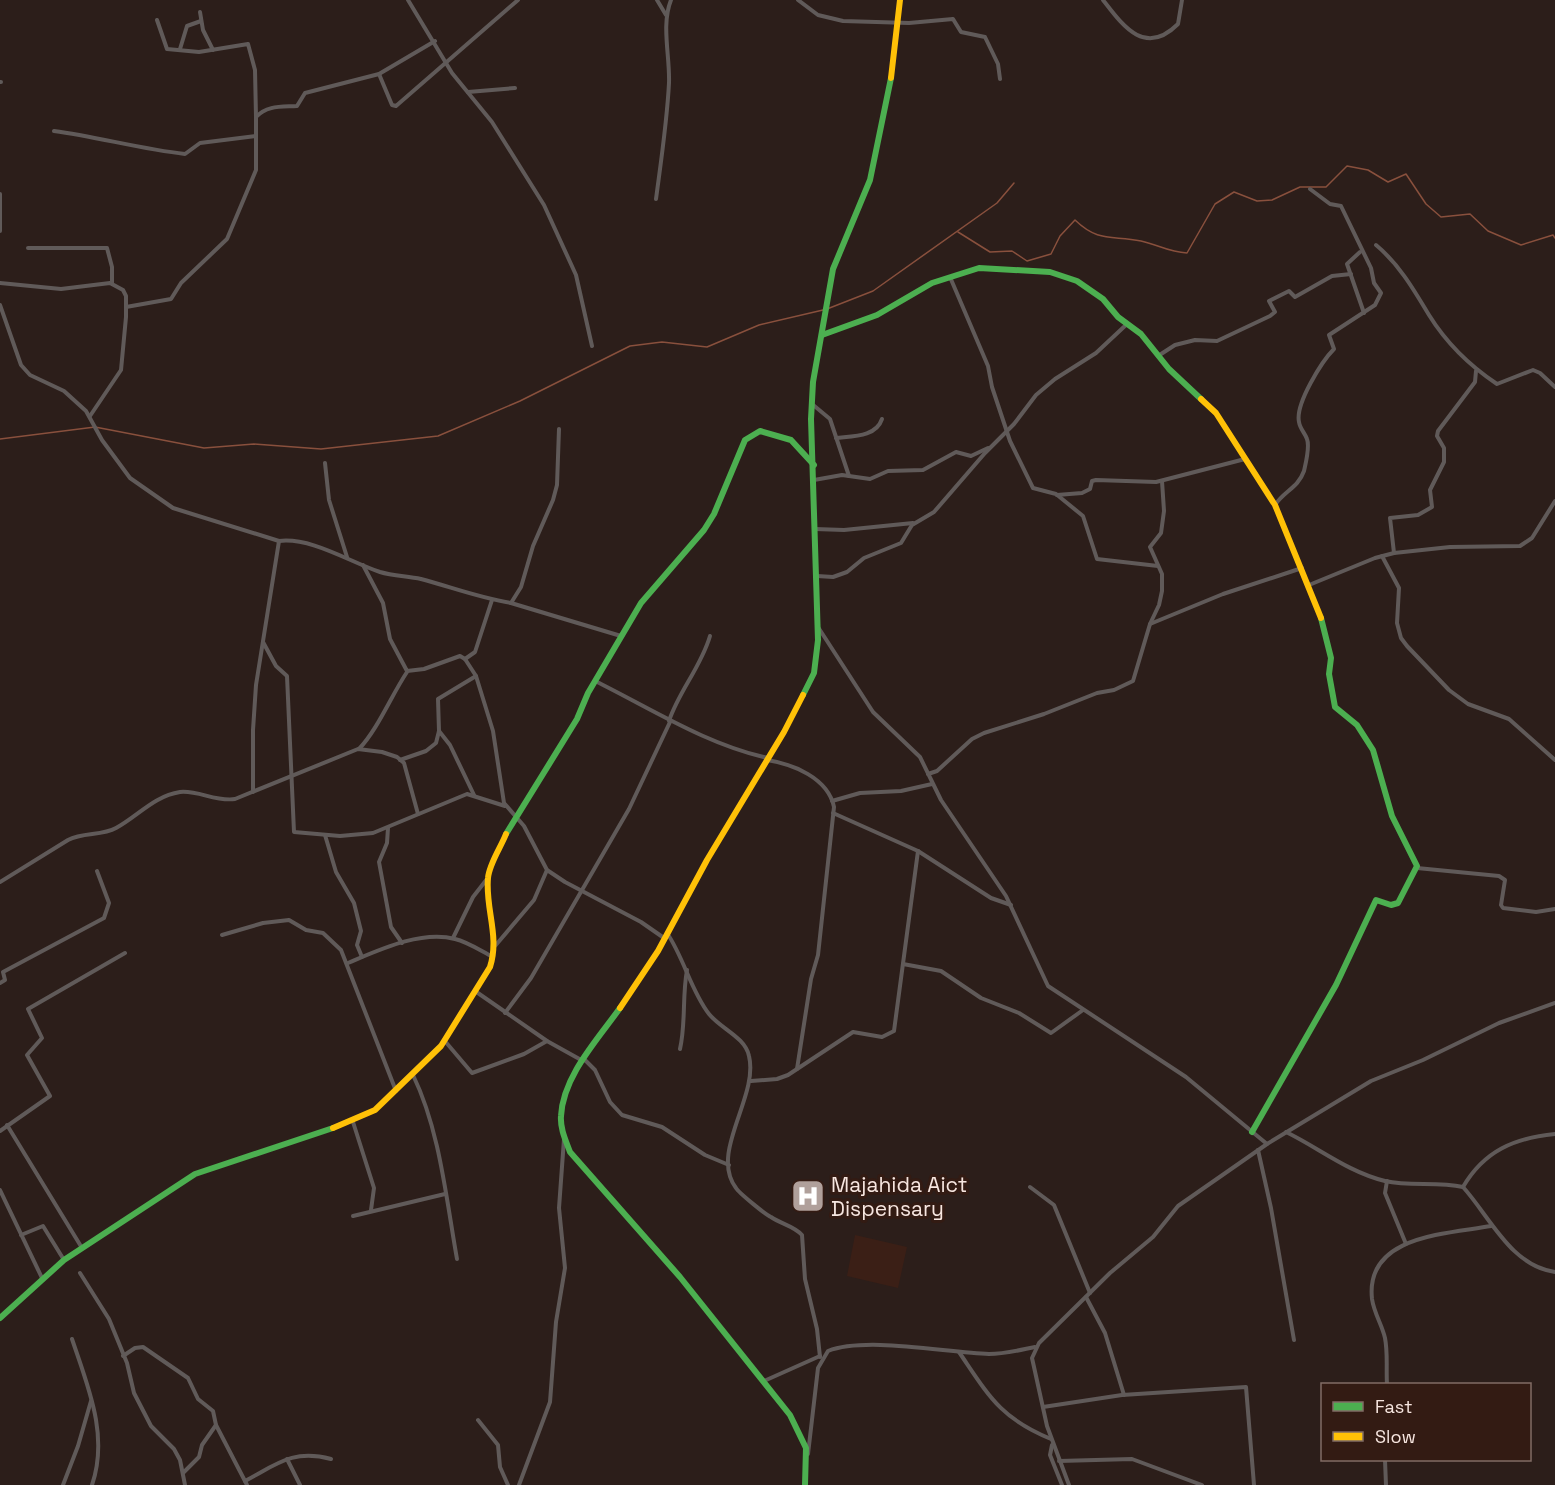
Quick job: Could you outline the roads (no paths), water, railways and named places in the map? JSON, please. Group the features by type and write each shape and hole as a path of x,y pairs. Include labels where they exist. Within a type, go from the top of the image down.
{"street":[{"path":"408,0 447,62 492,122 544,205 576,275 592,346"},
{"path":"379,74 392,105 396,106 518,0"},
{"path":"657,0 666,16"},
{"path":"656,199 668,100 669,51 666,16 671,0"},
{"path":"798,0 823,17 843,21 898,22 952,19 961,32 984,36 997,61 1000,79"},
{"path":"808,1455 800,1431 764,1381 631,1218 574,1157 562,1128 563,1103 571,1080 583,1060 637,984 666,936 814,673 817,576 812,404 833,269 870,180 896,53 900,0"},
{"path":"1103,0 1127,30 1136,36 1152,37 1165,33 1178,24 1182,0"},
{"path":"200,12 201,21 213,50"},
{"path":"126,307 171,299 181,283 222,246 253,181 257,157 255,70 248,44 200,52 164,48 157,20"},
{"path":"180,48 187,26 201,21"},
{"path":"256,117 266,109 298,106 305,93 379,74 435,41"},
{"path":"468,92 514,88"},
{"path":"54,131 104,138 162,153 185,154 200,143 256,136"},
{"path":"1275,506 1281,496 1296,487 1304,471 1308,442 1298,416 1310,386 1327,355 1334,349 1329,335 1375,305 1381,293 1341,206 1330,204 1310,189"},
{"path":"0,194 0,231"},
{"path":"1376,245 1392,260 1443,334 1476,370 1497,384 1533,370 1540,373 1555,387"},
{"path":"28,248 106,248 112,267 112,283"},
{"path":"1361,251 1347,262 1364,313"},
{"path":"822,335 877,315 932,284 950,277 991,268 1050,272 1077,281 1094,291 1216,413 1275,506 1319,608 1331,658 1329,674 1335,707 1357,725 1373,750 1398,833 1415,857 1417,868 1408,879 1395,906 1379,899 1376,900 1336,985 1252,1132"},
{"path":"1158,356 1175,345 1195,340 1217,341 1270,316 1275,312 1269,301 1285,291 1289,291 1295,297 1332,276 1351,274"},
{"path":"950,277 988,366 992,387 1007,432 1033,488 1057,495 1085,492 1090,489 1092,481 1096,480 1143,483 1162,481 1246,459"},
{"path":"0,283 54,289 112,283 123,290 126,307 121,370 89,416"},
{"path":"0,304 18,360 25,370 64,391 89,416 102,440 130,478 159,500 188,513 279,541 289,541 347,557 381,572 423,580 492,600 511,603 621,636"},
{"path":"815,530 844,530 914,523 934,512 1007,432 1038,393 1055,379 1096,353 1128,324"},
{"path":"1394,553 1390,519 1418,515 1432,507 1430,489 1444,462 1444,448 1437,436 1438,431 1474,382 1476,370"},
{"path":"812,404 830,419 849,477"},
{"path":"836,438 872,432 879,427 882,419"},
{"path":"511,603 520,587 533,546 553,500 557,485 559,429"},
{"path":"0,1318 64,1260 199,1172 353,1122 375,1110 413,1075 444,1040 493,957 495,946 488,877 491,865 556,749 577,719 595,681 641,603 704,530 748,436 760,431 791,440 814,465"},
{"path":"814,480 849,477 862,480 876,478 888,471 923,470 952,453 960,452 971,456 990,448"},
{"path":"325,463 328,500 347,557"},
{"path":"928,774 937,771 972,739 984,733 1131,683 1139,668 1150,624 1161,599 1162,576 1150,547 1161,533 1164,511 1162,481"},
{"path":"1057,495 1085,518 1097,559 1159,567"},
{"path":"1309,585 1394,553 1450,547 1515,548 1532,538 1555,501"},
{"path":"817,576 841,575 853,569 864,558 893,548 904,540 914,523"},
{"path":"253,792 253,730 263,642 279,541"},
{"path":"1382,556 1399,588 1397,623 1401,638 1407,646 1449,690 1468,704 1509,719 1555,760"},
{"path":"362,564 383,603 390,639 407,671"},
{"path":"1150,624 1223,594 1302,568"},
{"path":"465,659 476,652 492,600"},
{"path":"817,627 873,712 917,753 932,784 1011,905 1048,986 1186,1077 1268,1144"},
{"path":"505,1013 531,978 629,808 670,722 678,698 701,661 710,636"},
{"path":"263,642 276,666 287,676 294,832 360,835 388,827 459,796 474,795 505,806 517,816 547,870 666,936 687,969 708,1012 721,1026 737,1037 748,1051 752,1081 736,1122 729,1165 737,1190 768,1216 802,1235 805,1279 822,1356 818,1368 805,1485"},
{"path":"407,671 424,669 458,656 465,659 476,676 493,731 500,761 500,788 505,806"},
{"path":"358,749 380,720 383,710 407,671"},
{"path":"400,760 433,746 439,731 438,699 476,676"},
{"path":"595,681 670,722 752,754 802,770 822,786 832,801 833,813 818,959 811,979 797,1070"},
{"path":"439,731 450,744 474,795"},
{"path":"0,882 79,834 116,828 143,808 171,794 184,792 230,800 292,778 335,757 358,749 382,753 400,760 406,768 418,814"},
{"path":"832,801 860,793 901,791 932,784"},
{"path":"833,813 918,851 991,898 1011,905"},
{"path":"388,827 387,843 379,862 391,927 402,943"},
{"path":"325,835 336,872 354,903 361,931 357,945 362,957"},
{"path":"752,1081 777,1079 797,1070 853,1032 882,1037 890,1035 894,1030 918,851"},
{"path":"1417,868 1499,876 1505,880 1501,906 1503,908 1536,912 1555,909"},
{"path":"495,946 534,900 547,870"},
{"path":"0,983 5,980 3,972 104,918 109,903 97,871"},
{"path":"453,938 473,897 488,877"},
{"path":"222,935 263,923 289,920 306,930 323,933 336,943 348,963 396,1091"},
{"path":"348,963 402,943 420,939 453,938 493,957"},
{"path":"0,1131 50,1096 27,1055 42,1038 28,1009 125,953"},
{"path":"903,964 941,971 981,998 1019,1013 1051,1033 1083,1010"},
{"path":"680,1049 684,1033 683,990 687,969"},
{"path":"475,991 547,1041 583,1060 595,1070 610,1102 622,1115 662,1127 705,1155 729,1165"},
{"path":"1069,1485 1052,1441 1043,1407 1032,1358 1035,1347 1088,1295 1153,1237 1178,1206 1258,1150 1371,1080 1423,1060 1499,1023 1555,1003"},
{"path":"444,1040 472,1073 524,1054 547,1041"},
{"path":"413,1075 425,1104 457,1259"},
{"path":"353,1122 374,1188 370,1211"},
{"path":"7,1125 82,1248"},
{"path":"1286,1132 1328,1153 1340,1165 1386,1181 1463,1187 1491,1226 1535,1268 1555,1272"},
{"path":"1463,1187 1480,1162 1504,1145 1555,1134"},
{"path":"519,1485 550,1402 556,1322 564,1268 559,1200 565,1137"},
{"path":"1258,1150 1271,1208 1294,1340"},
{"path":"1386,1181 1385,1192 1406,1244"},
{"path":"1030,1187 1054,1205 1105,1333 1124,1395"},
{"path":"0,1190 42,1278"},
{"path":"352,1216 445,1194"},
{"path":"21,1235 43,1226 64,1260"},
{"path":"1387,1383 1387,1349 1372,1301 1372,1282 1382,1258 1406,1244 1491,1226"},
{"path":"80,1274 109,1319 134,1393 151,1426 174,1449 185,1485"},
{"path":"72,1339 100,1438 92,1485"},
{"path":"123,1356 139,1346 184,1374 193,1384 198,1399 213,1411 216,1425 246,1483 286,1459 316,1454 331,1459"},
{"path":"764,1381 835,1348 1002,1353 1035,1347"},
{"path":"959,1352 996,1404 1021,1427 1052,1441"},
{"path":"1043,1407 1124,1395 1246,1388 1254,1485"},
{"path":"63,1485 77,1449 91,1400"},
{"path":"478,1420 498,1445 500,1467 508,1485"},
{"path":"183,1473 199,1457 202,1445 216,1425"},
{"path":"1052,1441 1050,1455 1062,1485"},
{"path":"286,1459 300,1485"},
{"path":"1059,1461 1132,1459 1202,1485"},
{"path":"1385,1461 1386,1485"}],"waterway":[{"path":"958,232 990,252 1012,251 1027,261 1051,254 1060,236 1075,220 1099,235 1141,241 1187,253 1215,204 1234,192 1257,201 1272,200 1300,187 1326,187 1347,166 1368,170 1388,182 1406,174 1426,204 1441,217 1470,214 1488,231 1521,245 1553,235 1555,238"},
{"path":"827,309 873,291 997,203 1014,183"},
{"path":"0,439 95,427 204,448 254,444 321,449 438,436 520,401 630,346 662,342 707,347 759,325 823,310"}],"place":[{"name":"Majahida Aict Dispensary","path":"808,1196"}]}
